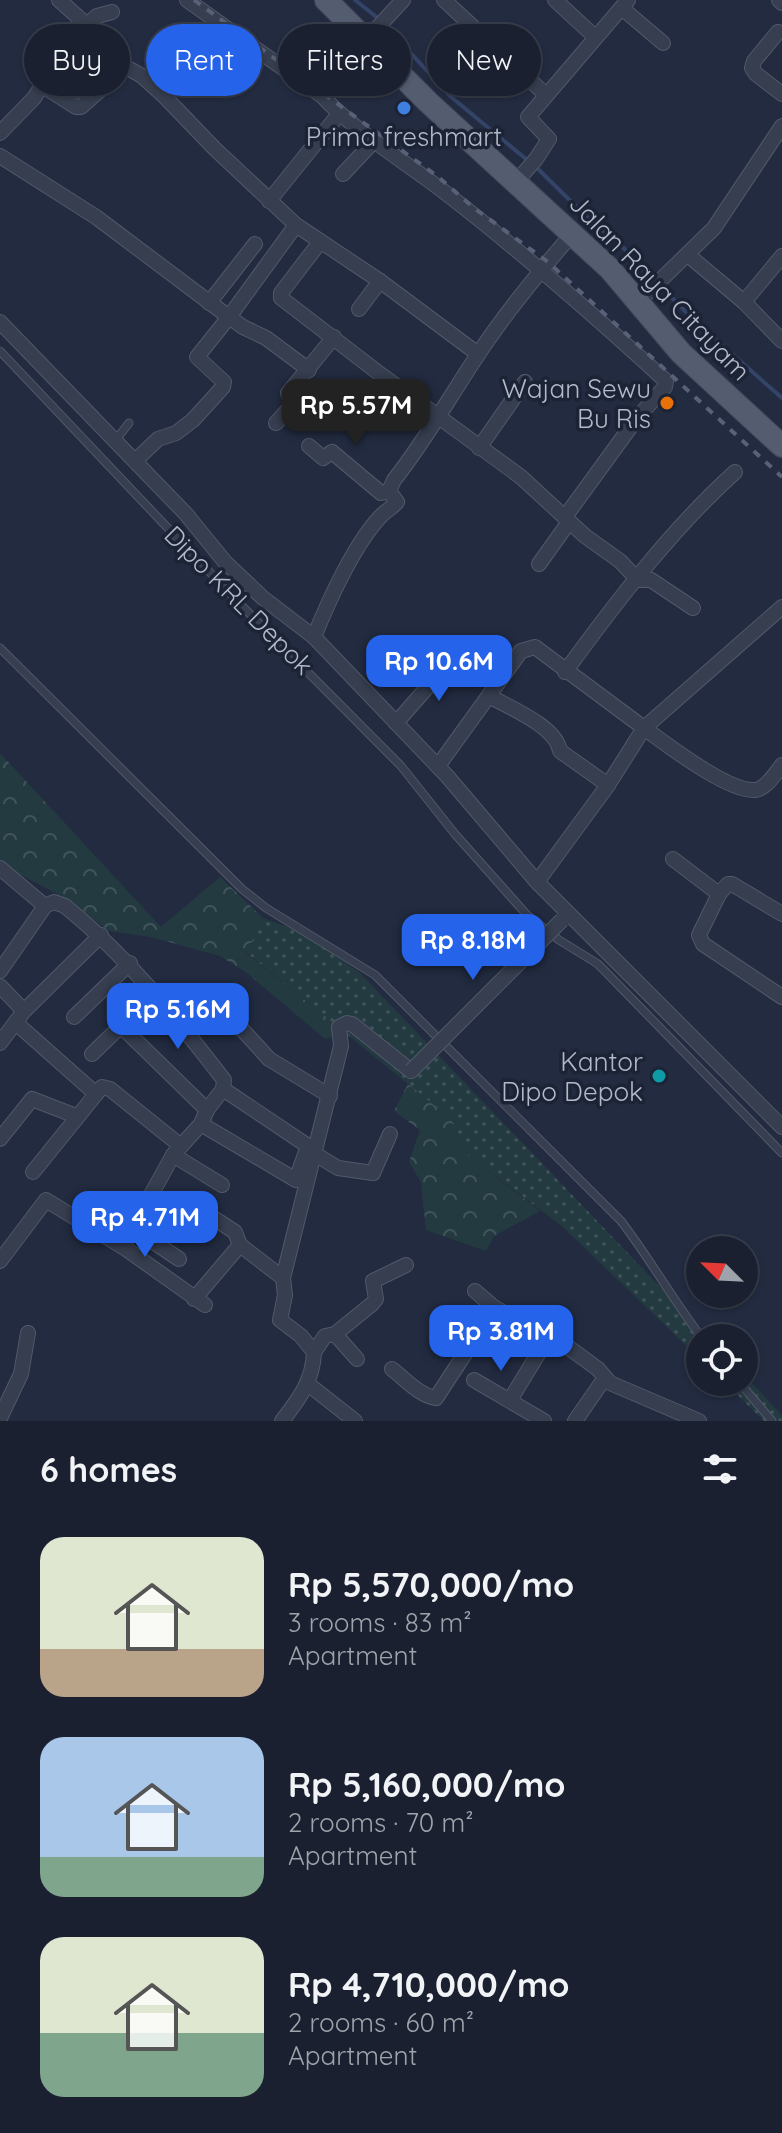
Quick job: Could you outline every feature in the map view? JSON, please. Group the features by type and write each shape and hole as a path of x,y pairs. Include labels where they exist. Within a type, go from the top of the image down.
{"main road":[{"name":"Jalan Raya Citayam","path":"334,2 357,24"},
{"name":"Jalan Raya Citayam","path":"411,83 610,269 644,296 681,353 782,446"}],"street":[{"path":"59,0 83,24"},
{"path":"187,0 322,96 339,114 541,270 667,383 637,418 539,564"},
{"path":"444,0 546,95"},
{"path":"555,0 595,37"},
{"path":"517,180 549,139 527,118 625,4 663,43"},
{"path":"380,24 398,5"},
{"path":"90,24 103,13 112,12"},
{"path":"778,32 754,61 752,68 782,94"},
{"path":"130,69 163,95 296,225 380,281 478,354"},
{"path":"0,133 34,96"},
{"path":"59,96 81,107 93,96"},
{"path":"269,201 339,114"},
{"path":"644,296 714,228 782,126"},
{"path":"343,174 375,140"},
{"path":"0,156 96,217 209,303 243,327 266,338 309,370"},
{"path":"135,461 158,439 176,433 193,420 223,387 224,382 197,357 296,225"},
{"path":"309,446 323,458 329,452 334,453 381,493 389,491 478,354 573,233"},
{"path":"320,242 279,295 380,374 521,477 638,580 651,580 693,608"},
{"path":"209,303 255,244"},
{"path":"688,255 744,302 782,341"},
{"path":"744,302 782,256"},
{"path":"359,309 380,281"},
{"path":"0,322 186,514 225,562 263,598 314,637 438,766 566,916 782,1127"},
{"path":"276,423 293,404 288,393 334,337"},
{"path":"479,448 525,382"},
{"path":"565,672 711,494 735,472"},
{"path":"314,637 360,545 382,514 397,502 389,491"},
{"path":"537,882 608,785 644,728 782,607"},
{"path":"438,766 521,651 529,647 535,647 697,766 742,788 763,788 782,765"},
{"path":"396,723 453,658"},
{"path":"489,696 553,735 558,739 560,751 608,785"},
{"path":"673,859 719,894"},
{"path":"0,868 45,906"},
{"path":"782,914 728,884 719,894 699,935 700,940 782,997"},
{"path":"0,971 45,906 59,902 130,963 224,1080 223,1089 177,1150 129,1234 179,1259"},
{"path":"302,1183 315,1154 330,1096 341,1046 339,1027 347,1023 359,1030 411,1071 566,916"},
{"path":"0,1043 20,1017 101,935"},
{"path":"74,1017 130,963"},
{"path":"0,986 20,1017 96,1094"},
{"path":"92,1054 156,992"},
{"path":"229,1015 269,1059 330,1096"},
{"path":"121,1026 204,1117 302,1183"},
{"path":"33,1172 102,1087 110,1089 177,1150 222,1185"},
{"path":"223,1089 308,1146 283,1278 285,1295 280,1320 301,1336 314,1352"},
{"path":"0,1139 32,1099 76,1116"},
{"path":"315,1154 338,1168 373,1173 390,1134"},
{"path":"150,1197 235,1232 240,1245 283,1278"},
{"path":"0,1261 46,1200 126,1249 200,1302 240,1245"},
{"path":"282,1421 308,1384 314,1352 325,1336 335,1334 376,1299 373,1281 406,1265"},
{"path":"475,1291 495,1308 549,1336 598,1369 604,1379 699,1421"},
{"path":"392,1369 414,1387 436,1398 495,1308"},
{"path":"4,1418 21,1374 28,1333"},
{"path":"335,1334 357,1359"},
{"path":"510,1400 549,1336"},
{"path":"575,1421 604,1379"},
{"path":"474,1380 544,1421"},
{"path":"308,1384 360,1419"}],"lane":[{"name":"Dipo KRL Depok","path":"0,351 226,591 401,766 455,834 527,915 598,964 782,1153"},
{"path":"115,441 129,423"},
{"path":"0,648 242,889 266,908 375,975 421,1018 621,1221 691,1324"},
{"path":"156,992 167,990 196,1004 210,989"},
{"path":"751,1396 772,1421"}],"green space":[{"path":"0,753 161,927 220,877 263,918 246,953 346,1033 325,1039 247,973 220,956 151,937 109,931 71,901 0,864"},
{"path":"263,918 301,932 360,973 696,1324 686,1324 686,1346 564,1228 467,1154 451,1119 246,952"},
{"path":"408,1084 451,1119 467,1154 540,1211 494,1236 486,1251 426,1230 421,1182 409,1162 420,1130 394,1111"},
{"path":"758,1390 782,1415 782,1421 764,1421 738,1396 758,1396"}],"waterway":[{"path":"355,0 379,19"},
{"path":"411,53 450,96 538,169 595,225 615,239 654,280"},
{"path":"660,286 782,398"}],"railway":[{"path":"194,0 437,176 474,208 548,262 782,477"}],"place":[{"name":"Prima freshmart","path":"404,108"},
{"name":"Wajan Sewu Bu Ris","path":"667,403"},
{"name":"Kantor Dipo Depok","path":"659,1076"}]}
